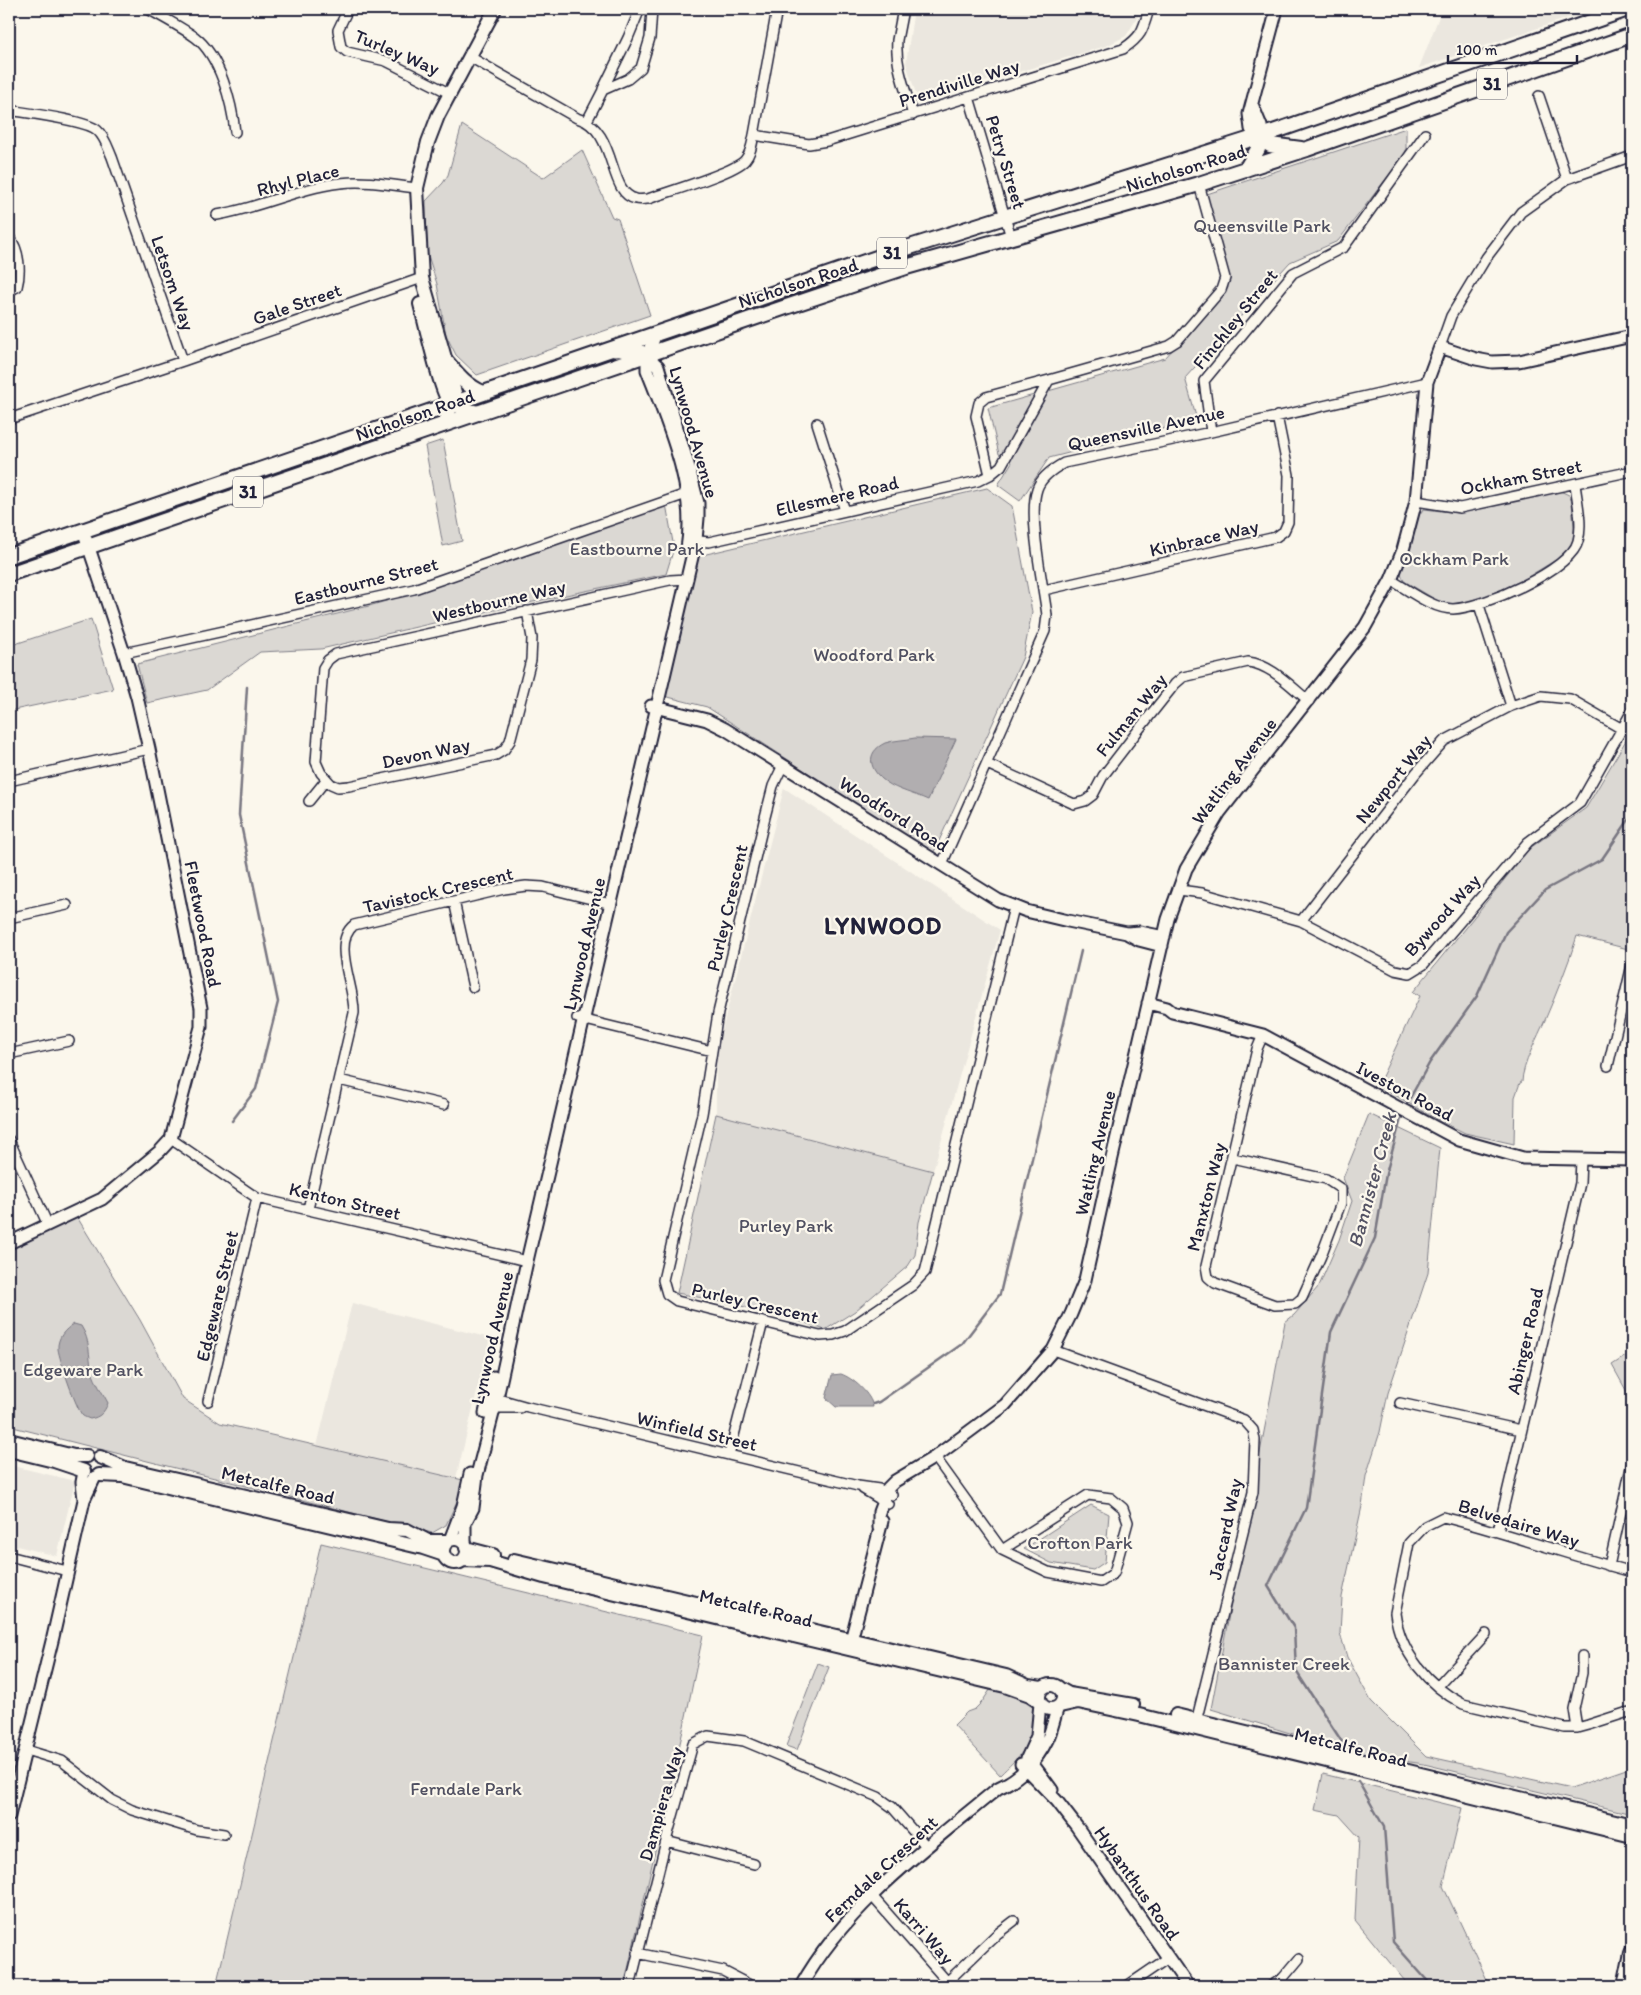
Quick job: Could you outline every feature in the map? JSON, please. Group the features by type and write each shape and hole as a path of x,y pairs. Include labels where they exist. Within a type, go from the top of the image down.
{"main road":[{"path":"480,412 464,409 448,400 442,383 419,280 411,236 411,218 428,142 438,116 495,9"},
{"name":"Nicholson Road","path":"9,556 891,253 1258,136 1628,9"},
{"name":"Nicholson Road","path":"9,574 906,267 1246,169 1632,35"},
{"path":"1258,136 1270,145 1307,149"},
{"path":"1246,169 1258,150 1258,136"},
{"path":"419,280 456,396 442,426"},
{"path":"444,359 460,378 483,393"},
{"name":"Metcalfe Road","path":"9,1440 74,1456 94,1457 185,1487 423,1548 444,1555 452,1562 464,1551"},
{"name":"Metcalfe Road","path":"9,1450 54,1461 91,1474 122,1476 185,1487 388,1529 407,1530 428,1541 458,1539 464,1551 490,1561 554,1580 850,1645 1005,1686 1040,1698 1048,1709 1069,1703 1086,1703 1195,1724 1632,1825"},
{"path":"94,1457 104,1464 103,1469 91,1474 83,1462 94,1457"},
{"path":"444,1555 443,1548 449,1540"},
{"name":"Metcalfe Road","path":"1040,1698 1050,1684 1069,1694 1142,1707 1195,1724 1632,1836"},
{"path":"1059,1706 1063,1696 1060,1688"},
{"path":"1624,1986 1632,1952"}],"street":[{"path":"148,9 197,38 214,58 233,112 235,132"},
{"name":"Turley Way","path":"348,9 338,30 341,47 347,52 386,61 449,93"},
{"path":"587,121 628,38 640,9"},
{"path":"603,90 628,79 641,68 650,38 652,9"},
{"path":"470,57 577,118 587,121 601,136 620,186 625,194 635,199 648,198 736,167 744,161 749,153 754,135 777,9"},
{"path":"903,9 897,41 897,56 913,114"},
{"name":"Prendiville Way","path":"754,135 809,144 827,141 1123,49 1136,40 1143,28 1149,9"},
{"path":"1258,136 1261,126 1252,104 1277,9"},
{"path":"1539,96 1567,179"},
{"name":"Petry Street","path":"969,97 1012,237"},
{"name":"Letsom Way","path":"9,110 96,128 104,138 183,361"},
{"name":"Finchley Street","path":"1211,432 1204,381 1293,273 1344,247 1425,134"},
{"name":"Watling Avenue","path":"850,1645 887,1498 917,1469 1005,1405 1053,1350 1085,1280 1168,919 1186,869 1220,812 1309,701 1365,627 1391,580 1403,550 1416,501 1427,382 1451,316 1492,251 1521,212 1567,179 1632,156"},
{"name":"Rhyl Place","path":"217,215 243,211 308,190 340,184 368,182 417,194"},
{"path":"990,475 976,416 979,403 986,397 1169,346 1176,341 1221,290 1225,278 1199,184"},
{"path":"9,237 15,247 20,275 17,287 9,291"},
{"name":"Gale Street","path":"183,361 419,280"},
{"name":"Lynwood Avenue","path":"647,355 656,334"},
{"path":"1440,347 1484,361 1519,362 1632,336"},
{"name":"Lynwood Avenue","path":"464,1551 465,1523 473,1508 477,1475 524,1261 698,518 658,366 640,350 606,351"},
{"path":"9,419 183,361"},
{"name":"Ellesmere Road","path":"692,540 709,542 978,481 990,475 1001,466 1049,380"},
{"name":"Queensville Avenue","path":"942,864 1045,632 1047,616 1033,514 1037,489 1047,474 1064,463 1211,432 1427,382"},
{"name":"Kinbrace Way","path":"1044,590 1276,537 1284,531 1288,522 1290,475 1278,416"},
{"path":"817,423 846,511"},
{"name":"Ockham Street","path":"1416,501 1460,508 1632,471"},
{"path":"1391,580 1436,605 1452,609 1479,605 1519,588 1571,554 1578,542 1579,526 1575,484"},
{"name":"Eastbourne Street","path":"124,653 414,589 691,492"},
{"name":"Fleetwood Road","path":"83,530 124,653 150,749 201,1008 201,1027 171,1139"},
{"name":"Westbourne Way","path":"326,780 316,762 323,668 328,660 336,654 670,580 685,579"},
{"path":"1479,605 1511,706"},
{"name":"Devon Way","path":"326,780 338,787 349,786 496,755 504,750 510,742 531,660 532,638 527,611"},
{"name":"Fulman Way","path":"987,764 1074,804 1084,802 1092,795 1103,776 1140,728 1175,684 1183,677 1248,662 1257,663 1266,667 1309,701"},
{"name":"Newport Way","path":"1301,920 1416,773 1444,741 1511,706 1541,696 1570,699 1622,729"},
{"name":"Woodford Road","path":"655,707 707,720 725,729 998,900 1014,907 1068,921 1127,933 1140,932 1163,942"},
{"name":"Bywood Way","path":"1179,890 1202,893 1301,920 1394,970 1410,973 1423,965 1528,842 1580,803 1632,711"},
{"path":"9,781 150,749"},
{"name":"Purley Crescent","path":"783,765 773,786 718,1013 702,1114 663,1280 667,1294 676,1302 820,1336 833,1335 845,1331 913,1285 925,1272 1014,907"},
{"path":"310,801 326,780"},
{"name":"Tavistock Crescent","path":"308,1209 354,1013 355,1002 342,947 344,936 348,929 354,925 504,889 526,886 543,887 608,904"},
{"path":"454,901 473,987"},
{"path":"9,918 67,905"},
{"path":"1608,1066 1632,965"},
{"name":"Iveston Road","path":"1147,1007 1167,1008 1172,1012 1263,1035 1459,1140 1522,1158 1632,1160"},
{"path":"581,1019 712,1051"},
{"name":"Manxton Way","path":"1233,1158 1326,1179 1341,1189 1342,1203 1321,1256 1302,1298 1295,1304 1275,1304 1215,1283 1208,1277 1206,1266 1233,1158 1257,1049 1263,1035"},
{"path":"9,1054 69,1041"},
{"path":"339,1080 444,1105"},
{"path":"9,1243 102,1199 160,1151 171,1139"},
{"name":"Kenton Street","path":"171,1139 257,1198 524,1261"},
{"path":"9,1140 48,1225"},
{"name":"Abinger Road","path":"1498,1531 1580,1183 1581,1158"},
{"name":"Edgeware Street","path":"208,1401 257,1198"},
{"path":"729,1455 763,1322"},
{"name":"Jaccard Way","path":"1053,1350 1244,1420 1253,1430 1255,1440 1253,1492 1195,1724"},
{"name":"Lynwood Avenue","path":"449,1540 463,1506 492,1403"},
{"name":"Winfield Street","path":"492,1403 528,1407 858,1486 887,1498"},
{"path":"1400,1403 1521,1430"},
{"path":"935,1457 1002,1550 1048,1572 1101,1582 1114,1573 1128,1522 1123,1508 1111,1498 1088,1495 1002,1550"},
{"path":"1609,1566 1632,1463"},
{"path":"9,1816 12,1792 26,1750 91,1474"},
{"name":"Belvedaire Way","path":"1632,1572 1565,1554 1498,1531 1443,1517 1424,1526 1409,1543 1395,1604 1396,1622 1407,1651 1415,1665 1451,1697 1463,1704 1565,1728 1577,1728 1632,1712"},
{"path":"9,1556 67,1571"},
{"path":"1438,1686 1486,1634"},
{"path":"1577,1728 1574,1709 1582,1673 1582,1656"},
{"name":"Ferndale Crescent","path":"1027,1763 1037,1736 1040,1698"},
{"name":"Ferndale Crescent","path":"801,1986 829,1943 872,1896 926,1847 998,1788 1006,1778 1027,1763 1047,1740 1059,1706"},
{"name":"Dampiera Way","path":"630,1986 666,1841 693,1744 708,1736 744,1741 878,1797 892,1807 926,1847"},
{"path":"26,1750 62,1761 112,1800 132,1810 197,1830 224,1834"},
{"name":"Hybanthus Road","path":"1027,1763 1052,1788 1057,1800 1188,1986"},
{"path":"666,1841 754,1864"},
{"name":"Karri Way","path":"872,1896 949,1984"},
{"path":"949,1984 997,1934 1014,1922"},
{"path":"637,1953 723,1971 752,1986"},
{"path":"1127,1986 1168,1958"},
{"path":"1271,1986 1283,1978 1299,1960"}],"shaded area":[{"path":"914,9 1139,9 1137,18 1126,36 1106,46 924,100 917,97 906,63"},
{"path":"1442,9 1595,9 1419,68"},
{"path":"915,738 956,739 928,800 890,785 876,773 873,767 872,757 878,747 892,741"},
{"path":"784,788 1000,930 933,1171 716,1114 716,1054"},
{"path":"352,1303 490,1338 456,1478 317,1446"},
{"path":"74,1324 81,1326 84,1332 88,1343 93,1375 108,1403 101,1414 90,1419 83,1416 80,1412 58,1349 62,1334"},
{"path":"841,1374 861,1387 872,1402 873,1407 836,1407 826,1398 832,1375"},
{"path":"9,1465 75,1481 57,1556 9,1544"}],"green space":[{"path":"462,125 543,178 582,150 612,217 618,219 650,315 477,375 456,355 446,335 437,284 427,252 426,201 448,175"},
{"name":"Queensville Park","path":"1406,128 1406,153 1338,241 1290,262 1185,378 1197,420 1049,458 1020,501 998,485 1012,462 999,454 988,408 1165,358 1228,288 1207,194"},
{"path":"443,440 462,541 443,546 425,446"},
{"name":"Woodford Park","path":"987,488 1012,506 1032,612 1023,657 933,854 707,707 664,696 698,556"},
{"name":"Ockham Park","path":"1560,491 1569,495 1572,502 1573,541 1567,553 1518,583 1477,600 1453,604 1438,601 1404,581 1400,571 1417,517 1424,509 1459,513"},
{"name":"Eastbourne Park","path":"666,504 674,548 666,574 438,622 321,649 260,652 207,690 147,703 137,664 369,606 447,583"},
{"path":"91,619 113,689 9,711 9,646"},
{"path":"1632,730 1632,950 1577,936 1558,989 1527,1059 1522,1082 1515,1097 1514,1144 1465,1133 1425,1113 1378,1085 1420,996 1413,992 1530,848 1586,808"},
{"name":"Purley Park","path":"716,1114 933,1171 919,1222 915,1255 908,1266 855,1311 825,1330 771,1313 677,1293"},
{"name":"Bannister Creek","path":"1369,1114 1440,1148 1428,1273 1388,1393 1380,1432 1366,1476 1362,1506 1342,1597 1340,1633 1347,1657 1371,1701 1426,1756 1571,1788 1632,1767 1632,1814 1424,1764 1343,1748 1211,1709 1285,1322 1294,1315 1319,1286 1339,1240 1352,1201 1343,1178"},
{"name":"Edgeware Park","path":"77,1217 140,1320 183,1399 220,1423 463,1480 458,1499 446,1525 432,1533 9,1426 9,1250"},
{"path":"1632,1352 1632,1401 1612,1365"},
{"name":"Crofton Park","path":"1091,1505 1109,1514 1105,1562 1093,1570 1051,1563 1024,1549"},
{"name":"Ferndale Park","path":"321,1543 703,1635 624,1986 216,1986"},
{"path":"818,1663 829,1667 797,1750 786,1746"},
{"path":"990,1690 1025,1698 1029,1700 1035,1710 1034,1726 1029,1742 1019,1756 1000,1775 954,1725 967,1712 975,1709"},
{"path":"1323,1774 1462,1808 1443,1886 1490,1986 1409,1986 1355,1920 1359,1837 1339,1815 1315,1810"}],"waterway":[{"path":"232,1121 256,1089 278,1002 239,815 247,687"},
{"name":"Bannister Creek","path":"1405,1107 1430,1062 1477,996 1506,932 1545,890 1602,859 1632,815"},
{"path":"873,1404 879,1402 962,1344 1000,1294 1081,951"},
{"name":"Bannister Creek","path":"1346,1748 1296,1671 1294,1628 1268,1586 1306,1508 1331,1332 1375,1238 1386,1174 1402,1115"},
{"name":"Bannister Creek","path":"1358,1781 1384,1827 1393,1942 1432,1986"}],"district":[{"name":"LYNWOOD","path":"883,925"}]}
